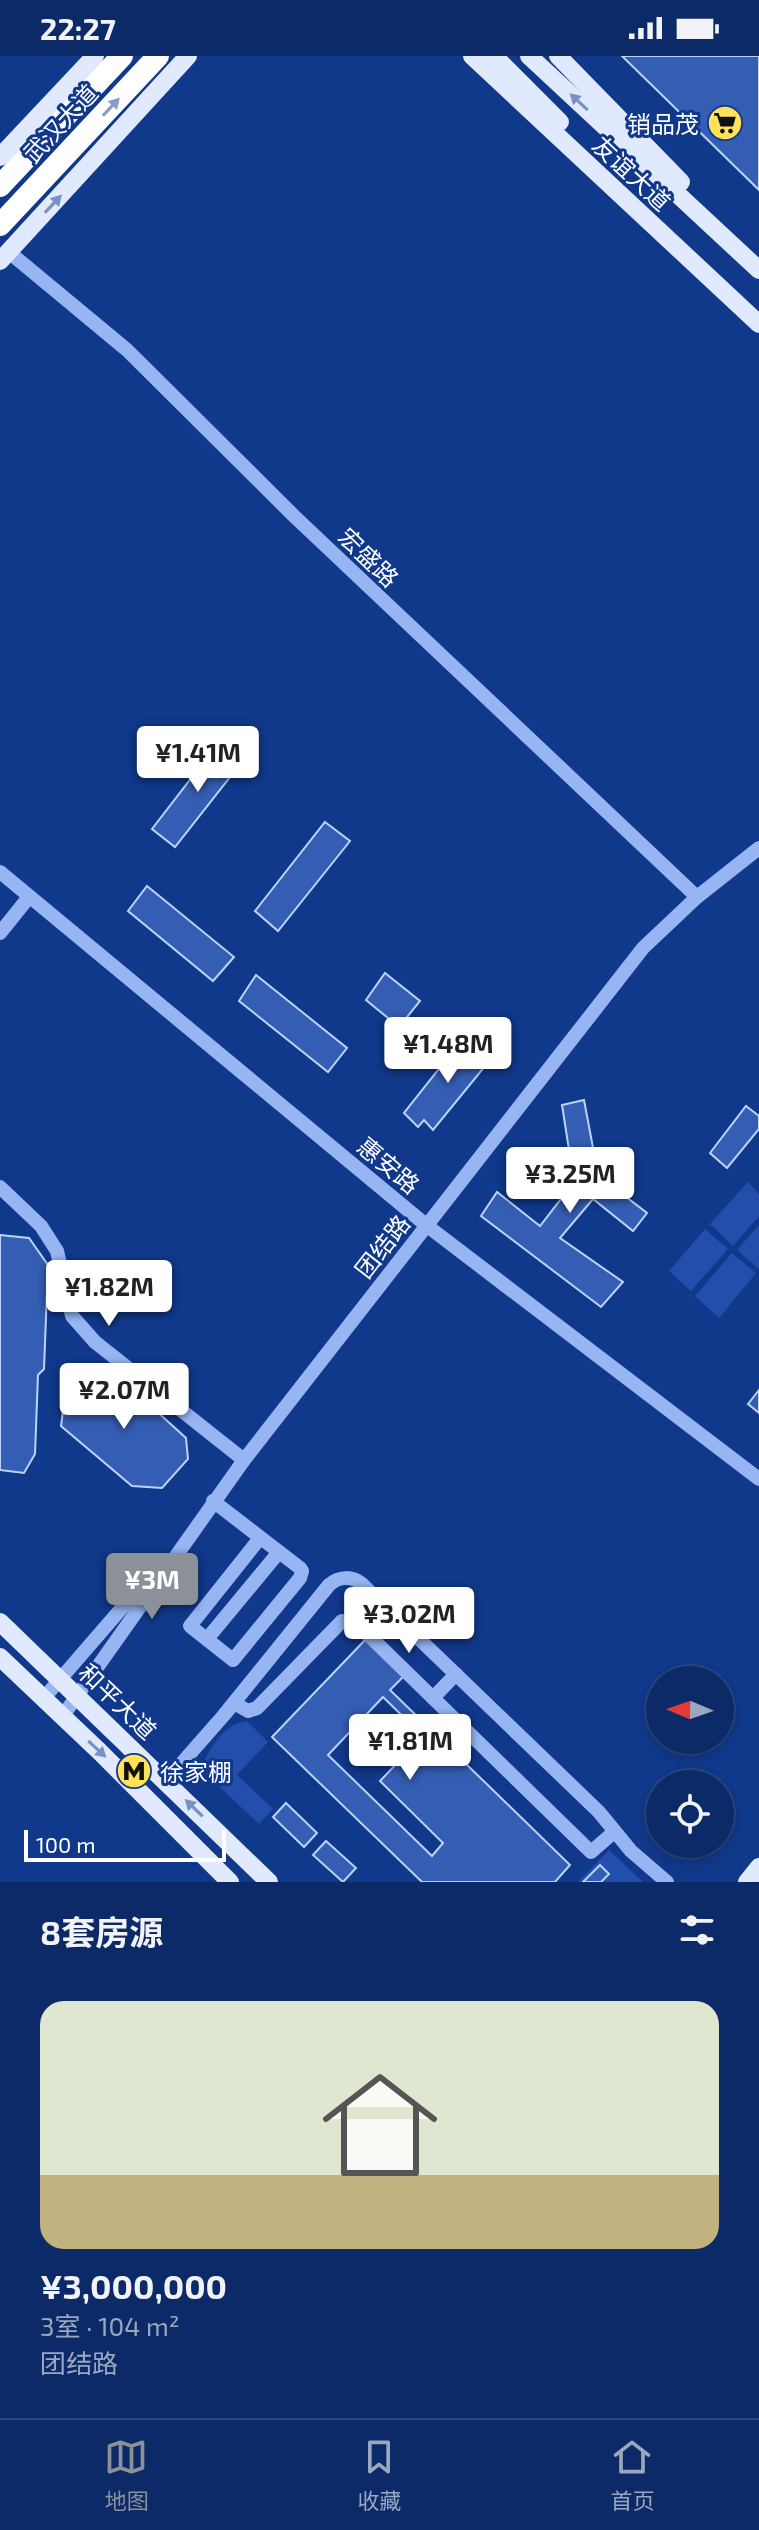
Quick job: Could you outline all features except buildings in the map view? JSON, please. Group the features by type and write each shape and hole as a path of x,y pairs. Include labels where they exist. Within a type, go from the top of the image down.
{"highway":[{"name":"武汉大道","path":"0,186 122,56"},
{"name":"武汉大道","path":"0,225 158,56"}],"main road":[{"path":"0,157 95,56"},
{"path":"4,256 188,56"},
{"name":"友谊大道","path":"472,56 759,322"},
{"name":"友谊大道","path":"494,56 759,322"},
{"name":"友谊大道","path":"529,56 759,270"},
{"name":"友谊大道","path":"558,56 759,261"},
{"name":"和平大道","path":"0,1622 269,1882"},
{"name":"和平大道","path":"0,1657 230,1882"},
{"path":"747,1882 759,1867"}],"street":[{"name":"宏盛路","path":"4,256 127,350 326,547 697,897"},
{"name":"团结路","path":"62,1717 244,1460 643,948 697,897 759,848"},
{"name":"惠安路","path":"0,872 426,1225 759,1479"},
{"path":"0,933 29,897"},
{"path":"0,1187 41,1226 57,1251 72,1316 79,1325 127,1369 244,1460"},
{"name":"团结路","path":"43,1699 212,1503"},
{"path":"212,1503 260,1538 279,1552 300,1568 300,1578 233,1660 190,1626 260,1538"},
{"path":"207,1639 279,1552"},
{"path":"166,1781 234,1703 329,1585 340,1579 352,1578 362,1584 599,1812 631,1851 667,1882"},
{"path":"234,1703 245,1710 254,1710 342,1621 349,1620 591,1852 614,1832"},
{"path":"276,1651 296,1668"},
{"path":"433,1698 456,1674"}],"shaded area":[{"path":"748,1182 759,1194 759,1216 733,1246 710,1224"},
{"path":"759,1225 759,1269 737,1250"},
{"path":"705,1229 728,1249 691,1291 669,1271"},
{"path":"732,1253 756,1273 719,1318 695,1296"},
{"path":"247,1721 268,1742 237,1775 273,1809 259,1824 201,1769 224,1732"},
{"path":"609,1850 643,1882 578,1882"}],"place":[{"name":"销品茂","path":"725,123"},
{"name":"徐家棚","path":"134,1771"}]}
